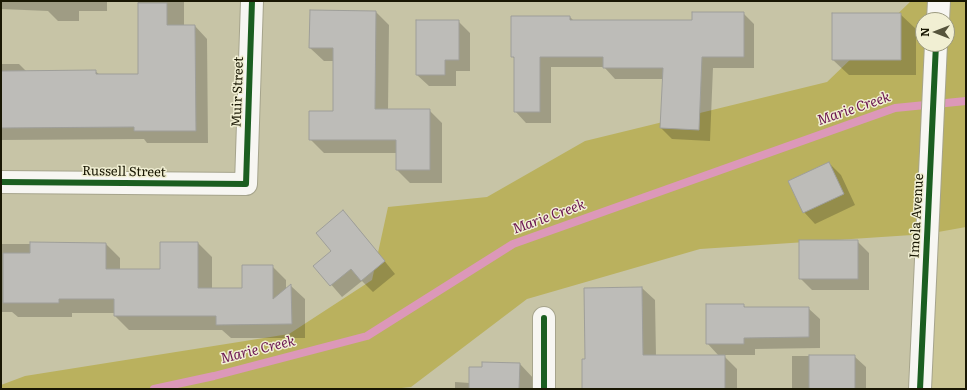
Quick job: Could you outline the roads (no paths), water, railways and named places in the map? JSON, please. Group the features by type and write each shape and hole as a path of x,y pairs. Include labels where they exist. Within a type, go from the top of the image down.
{"street":[{"name":"Muir Street","path":"246,184 252,1"},
{"path":"938,12 939,1"},
{"name":"Imola Avenue","path":"920,389 936,52"},
{"name":"Russell Street","path":"1,182 246,184"},
{"path":"544,318 544,389"}],"waterway":[{"name":"Marie Creek","path":"154,389 214,376 367,336 513,244 895,108 966,101"}]}
